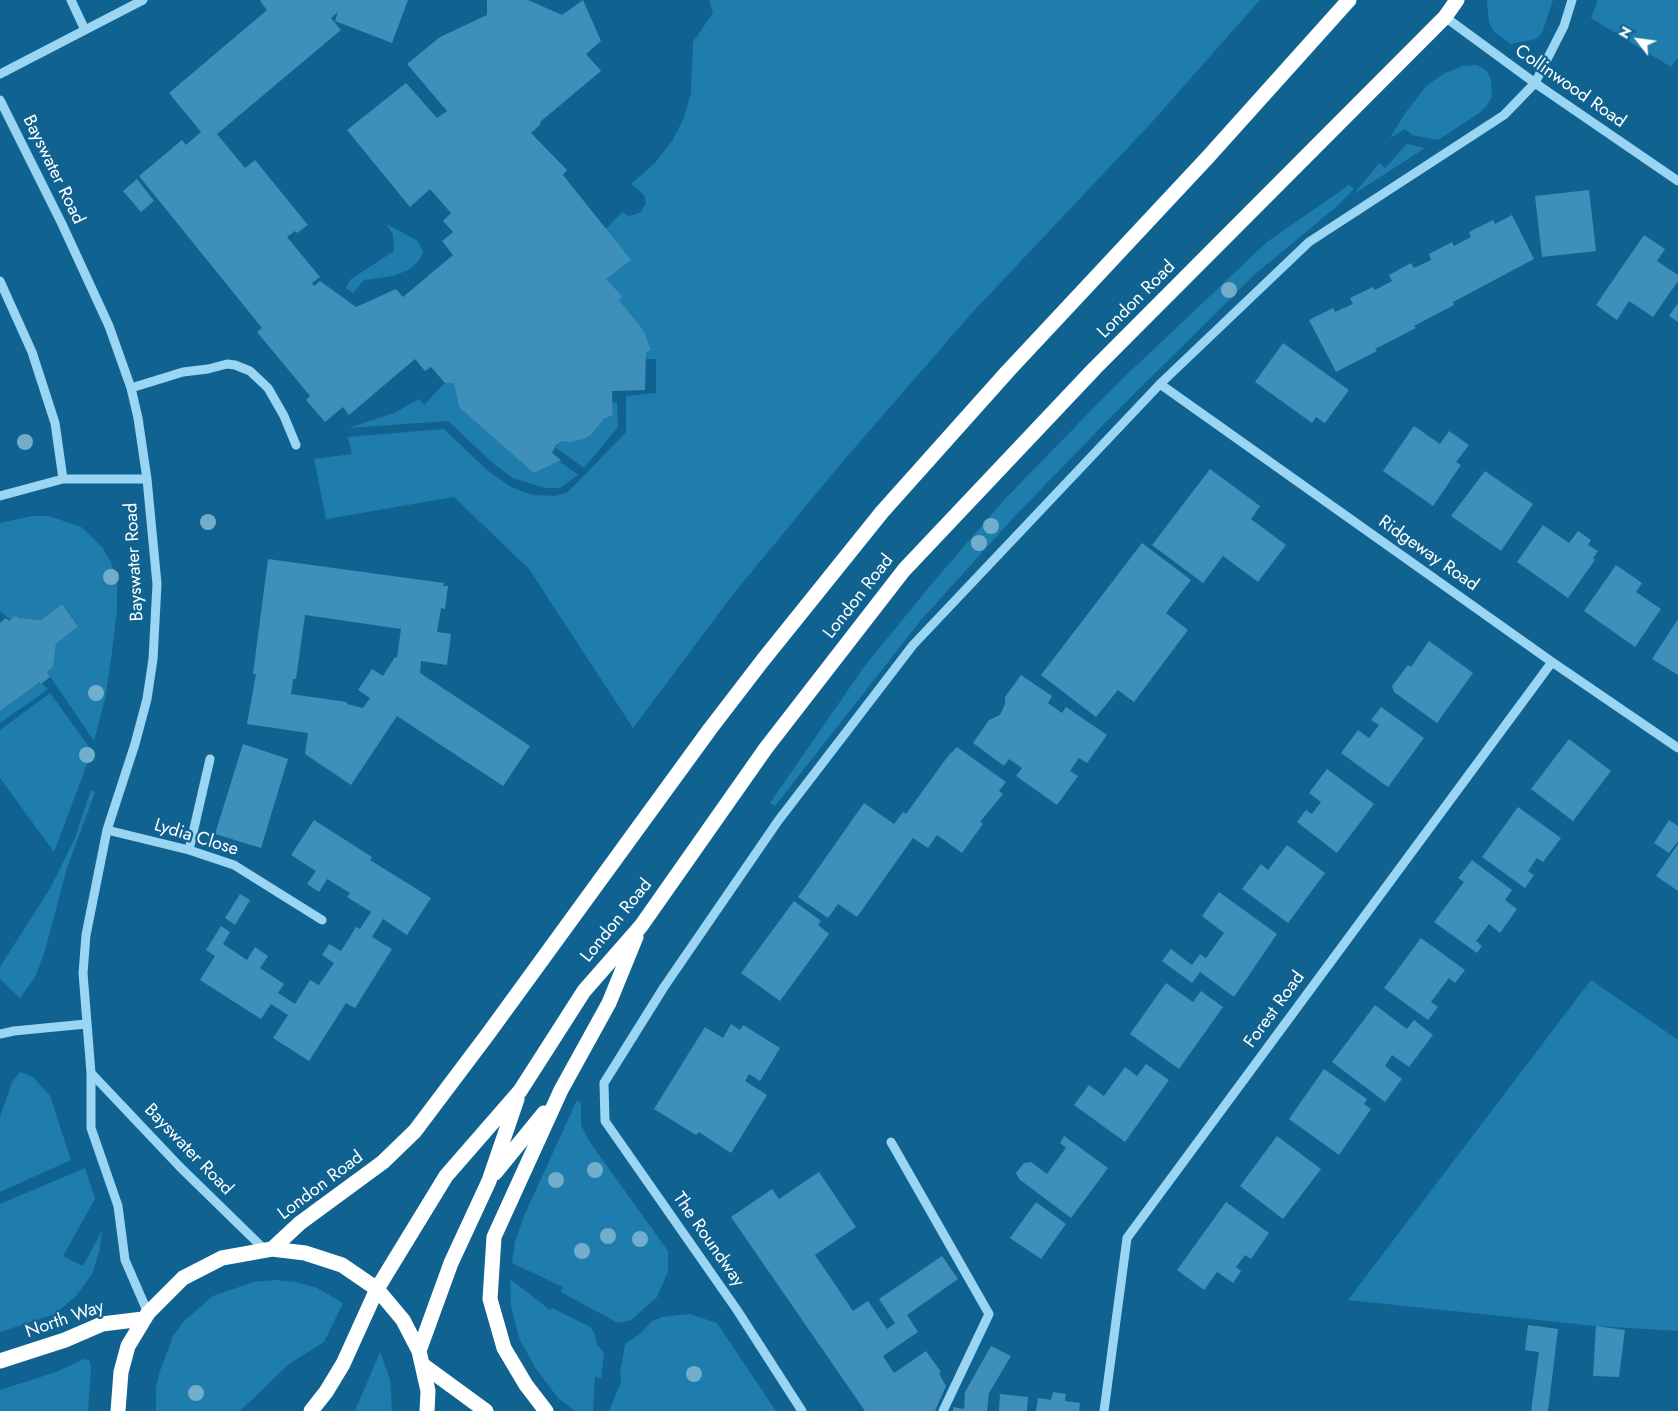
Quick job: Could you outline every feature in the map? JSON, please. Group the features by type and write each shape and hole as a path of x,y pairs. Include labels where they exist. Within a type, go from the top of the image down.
{"highway":[{"name":"London Road","path":"268,1249 383,1162 415,1131 722,714 882,512 1008,371 1201,164 1349,0"},
{"name":"London Road","path":"311,1411 326,1392 343,1364 377,1289 446,1176 520,1091 584,991 640,926 772,741 904,570 1095,368 1445,17 1457,0"},
{"path":"546,1411 526,1385 504,1348 490,1299 494,1237 561,1090 609,1003 640,926"},
{"path":"489,1181 561,1090"},
{"path":"421,1358 451,1263 489,1181 520,1091"},
{"path":"118,1411 121,1372 128,1346 145,1316 183,1278 222,1258 268,1249 305,1252 342,1265 377,1289 403,1320 421,1358 428,1391 427,1411"},
{"name":"North Way","path":"0,1360 65,1340 102,1324 145,1316"},
{"path":"421,1358 486,1411"}],"street":[{"path":"70,0 85,30"},
{"path":"0,74 143,0"},
{"path":"1160,384 1309,242 1504,115 1535,83 1564,26 1572,0"},
{"name":"Collinwood Road","path":"1445,17 1535,83 1678,182"},
{"name":"Bayswater Road","path":"0,100 62,224 109,326 131,388 138,418 147,479 157,584 153,659 147,699 135,744 107,830 86,935 82,973 91,1073 91,1128 118,1206 124,1260 145,1316"},
{"path":"0,281 32,352 55,423 63,479"},
{"path":"131,388 183,372 208,369 227,364 235,365 250,371 268,388 284,416 296,445"},
{"name":"Ridgeway Road","path":"1160,384 1552,662 1678,748"},
{"name":"The Roundway","path":"802,1411 737,1310 605,1121 604,1083 664,987 778,821 913,645 1160,384"},
{"path":"0,496 63,479 147,479"},
{"name":"Forest Road","path":"1104,1411 1127,1238 1552,662"},
{"path":"189,850 210,760"},
{"name":"Lydia Close","path":"107,830 189,850 234,865 322,920"},
{"path":"0,1034 86,1024"},
{"name":"Bayswater Road","path":"91,1073 180,1167 268,1249"},
{"path":"891,1142 989,1314 943,1411"}],"shaded area":[{"path":"709,0 1260,0 1152,122 970,315 844,460 734,593 633,728 529,569 454,497 326,519 314,459 352,454 348,437 444,429 488,471 511,487 533,495 555,496 566,493 576,484 626,432 626,396 656,393 656,359 646,359 646,352 651,349 644,331 619,300 623,297 606,279 606,229 622,212 629,216 634,215 641,212 646,203 644,195 631,184 655,163 672,141 684,118 691,93 693,42 713,13"},
{"path":"1487,0 1553,0 1542,33 1536,39 1511,44 1494,32 1489,22"},
{"path":"1598,0 1678,0 1678,58 1671,67 1591,18"},
{"path":"1477,65 1487,71 1491,80 1492,96 1486,107 1478,114 1438,140 1412,135 1405,129 1390,138 1404,115 1427,85 1445,73 1463,66"},
{"path":"1407,144 1425,148 1354,194 1379,163 1385,168"},
{"path":"1349,185 1354,189 1336,207 1254,275 1104,424 1014,517 921,620 775,806 770,803 864,667 1004,500 1117,384 1267,242"},
{"path":"386,224 418,241 423,252 419,261 408,270 393,276 364,280 353,293 346,288 351,279 394,251 393,234"},
{"path":"445,383 454,383 459,407 559,461 578,475 560,488 545,488 513,478 494,464 448,421 349,428 394,413 419,399 424,405"},
{"path":"617,402 618,427 584,468 555,447 563,441 577,441 591,435 604,419 613,415 613,403"},
{"path":"32,516 49,516 81,527 102,547 111,562 117,581 117,610 112,652 105,699 94,741 47,672 53,667 56,644 78,625 62,604 41,620 19,618 16,615 11,620 0,611 0,523"},
{"path":"40,682 48,689 0,723 0,711"},
{"path":"50,693 92,751 54,852 0,778 0,730"},
{"path":"91,790 95,792 67,868 44,954 35,977 20,998 0,979 0,967 51,887 75,838"},
{"path":"1591,980 1678,1040 1678,1331 1596,1326 1348,1300"},
{"path":"20,1072 33,1077 50,1096 71,1160 0,1192 0,1117 12,1082"},
{"path":"577,1100 581,1103 581,1125 589,1141 668,1251 668,1271 657,1297 631,1320 618,1323 561,1292 563,1287 512,1263 515,1242 524,1216"},
{"path":"85,1168 95,1199 63,1256 83,1266 102,1231 99,1252 92,1274 76,1296 55,1314 0,1332 0,1204"},
{"path":"510,1279 550,1310 552,1308 590,1327 595,1334 597,1345 604,1353 601,1378 595,1377 593,1411 575,1411 558,1398 536,1369 519,1338 511,1306"},
{"path":"276,1280 296,1282 317,1288 343,1303 324,1342 289,1364 240,1411 156,1411 156,1387 160,1371 173,1336 184,1321 213,1296 254,1282"},
{"path":"689,1314 717,1323 776,1411 609,1411 621,1382 620,1373 625,1344 642,1332 651,1322 662,1317"},
{"path":"380,1352 390,1379 392,1411 355,1411"},
{"path":"84,1359 89,1360 91,1367 88,1411 0,1411 0,1390 56,1372"}],"building":[{"path":"261,0 408,0 392,43 335,21 338,12 331,18 341,30 217,134 245,168 255,160 308,225 287,237 320,277 312,283 314,286 320,281 356,307 396,289 403,297 453,255 442,241 453,232 443,221 451,213 430,189 410,207 347,130 406,83 437,118 447,111 407,64 440,37 487,15 487,0 528,0 562,15 583,0 601,41 586,54 601,71 540,122 541,124 531,133 567,170 563,175 631,260 606,279 623,297 619,300 644,331 651,350 646,352 645,390 612,391 613,415 604,419 591,435 584,439 570,442 563,441 556,445 552,453 561,460 534,473 459,407 454,383 445,383 431,367 425,371 415,359 349,415 343,407 325,422 306,400 310,396 257,332 262,328 139,176 182,140 186,145 201,132 169,93 267,10"},
{"path":"137,179 154,201 141,212 123,191"},
{"path":"1589,190 1596,251 1542,257 1535,196"},
{"path":"1512,215 1534,259 1453,302 1454,305 1414,326 1416,328 1336,372 1309,320 1333,308 1335,312 1353,304 1350,298 1373,287 1375,290 1392,281 1389,275 1411,263 1414,268 1431,260 1429,254 1452,242 1454,246 1471,237 1469,232 1493,220 1495,224"},
{"path":"1644,235 1665,249 1657,261 1678,275 1678,281 1653,317 1629,301 1617,320 1596,305"},
{"path":"1678,303 1678,322 1669,316"},
{"path":"1283,343 1349,390 1325,423 1316,417 1312,423 1255,382"},
{"path":"1414,426 1440,444 1449,431 1469,445 1456,462 1461,465 1433,506 1383,471"},
{"path":"1210,469 1260,506 1251,519 1286,545 1258,582 1223,556 1203,583 1152,545"},
{"path":"1485,471 1533,504 1501,551 1451,516"},
{"path":"1543,525 1569,543 1578,531 1591,540 1588,545 1598,551 1593,558 1595,560 1568,598 1517,562"},
{"path":"1142,543 1191,580 1166,613 1188,630 1134,702 1118,690 1096,717 1041,675"},
{"path":"268,559 444,583 443,586 448,586 445,609 441,608 437,632 451,634 447,665 421,661 420,673 530,746 503,786 397,716 351,785 305,754 308,733 247,724 256,674 253,674","holes":["305,615 401,629 397,658 395,657 383,676 372,669 358,690 370,698 363,708 347,704 347,702 291,694 293,679 296,679"]},
{"path":"1616,565 1642,583 1636,592 1661,609 1635,647 1584,611"},
{"path":"62,604 78,626 56,644 53,667 47,672 50,677 0,711 0,623 6,618 9,621 16,615 19,618 41,620"},
{"path":"1678,619 1678,675 1652,659"},
{"path":"1429,641 1473,673 1437,723 1394,692 1392,686 1408,665 1411,667"},
{"path":"1021,675 1052,696 1048,703 1062,713 1066,707 1107,735 1087,763 1079,758 1070,771 1078,776 1057,805 1016,776 1022,768 1009,759 1004,766 973,743 989,720 1000,715 1005,704 1005,697"},
{"path":"1381,707 1424,738 1388,787 1341,753 1358,730 1369,738 1379,725 1371,720"},
{"path":"1569,739 1611,771 1573,821 1531,789"},
{"path":"243,744 288,759 261,848 215,834"},
{"path":"957,747 1006,782 999,791 1003,794 980,822 983,824 962,853 937,835 928,848 913,838 857,917 838,904 828,918 798,897 864,803 894,824 903,812 906,814 948,756"},
{"path":"1327,769 1374,804 1337,853 1297,822 1306,810 1312,814 1321,802 1309,793"},
{"path":"1518,807 1561,838 1543,862 1537,858 1528,871 1534,875 1525,888 1482,857"},
{"path":"314,820 372,857 370,860 431,898 407,935 383,919 372,937 392,949 355,1008 346,1003 309,1061 273,1038 288,1015 271,1004 261,1019 200,980 215,956 206,950 221,926 230,932 223,944 247,960 255,947 268,956 260,968 284,984 278,993 295,1004 310,980 319,985 334,963 322,955 329,944 341,951 356,927 360,929 371,912 347,897 350,893 327,879 319,892 307,884 316,871 291,855"},
{"path":"1669,820 1678,826 1678,841 1669,853 1654,843"},
{"path":"1678,844 1678,891 1656,876"},
{"path":"1287,845 1325,873 1288,923 1242,889 1261,864 1268,870"},
{"path":"1472,860 1512,890 1505,900 1517,909 1500,933 1489,924 1476,941 1482,946 1477,953 1434,922 1464,882 1458,878"},
{"path":"1219,892 1277,934 1234,997 1200,972 1192,983 1162,961 1171,949 1192,965 1200,954 1206,958 1224,933 1202,916"},
{"path":"240,894 250,900 235,925 225,918"},
{"path":"794,901 821,921 818,925 829,934 780,1001 741,973"},
{"path":"1421,938 1465,970 1455,983 1449,978 1431,1002 1438,1007 1428,1020 1384,988"},
{"path":"1166,983 1193,1002 1201,991 1223,1007 1179,1069 1130,1034"},
{"path":"1375,1005 1407,1029 1414,1020 1433,1035 1409,1067 1392,1055 1385,1066 1402,1079 1385,1102 1332,1062"},
{"path":"731,1024 740,1030 743,1025 780,1048 760,1081 749,1074 745,1081 767,1095 731,1153 699,1132 696,1135 654,1109 705,1027 723,1038"},
{"path":"1146,1064 1169,1080 1125,1142 1074,1105 1089,1085 1104,1096 1125,1067 1137,1076"},
{"path":"1324,1069 1367,1099 1364,1104 1371,1109 1339,1155 1289,1119"},
{"path":"1064,1136 1108,1168 1071,1218 1019,1179 1016,1173 1024,1163 1031,1162 1047,1174 1066,1148 1060,1143"},
{"path":"1277,1136 1321,1169 1283,1219 1240,1186"},
{"path":"819,1172 856,1227 815,1255 853,1311 868,1301 887,1329 895,1323 879,1299 942,1256 958,1279 907,1315 918,1332 883,1356 894,1373 926,1351 941,1372 939,1374 946,1386 935,1411 865,1411 731,1217 772,1189 779,1199"},
{"path":"1036,1202 1066,1224 1041,1259 1010,1238"},
{"path":"1226,1202 1269,1233 1251,1259 1245,1255 1236,1267 1241,1271 1233,1283 1217,1272 1204,1290 1177,1270"},
{"path":"1528,1325 1558,1329 1548,1411 1531,1411 1539,1352 1525,1350"},
{"path":"1596,1326 1625,1330 1619,1377 1593,1376"},
{"path":"991,1346 1011,1356 989,1393 987,1411 953,1411 953,1407 964,1409 965,1392"},
{"path":"1053,1392 1066,1394 1065,1401 1080,1403 1079,1411 1036,1411 1038,1398 1051,1400"},
{"path":"1000,1394 1028,1397 1027,1411 999,1411"}]}
